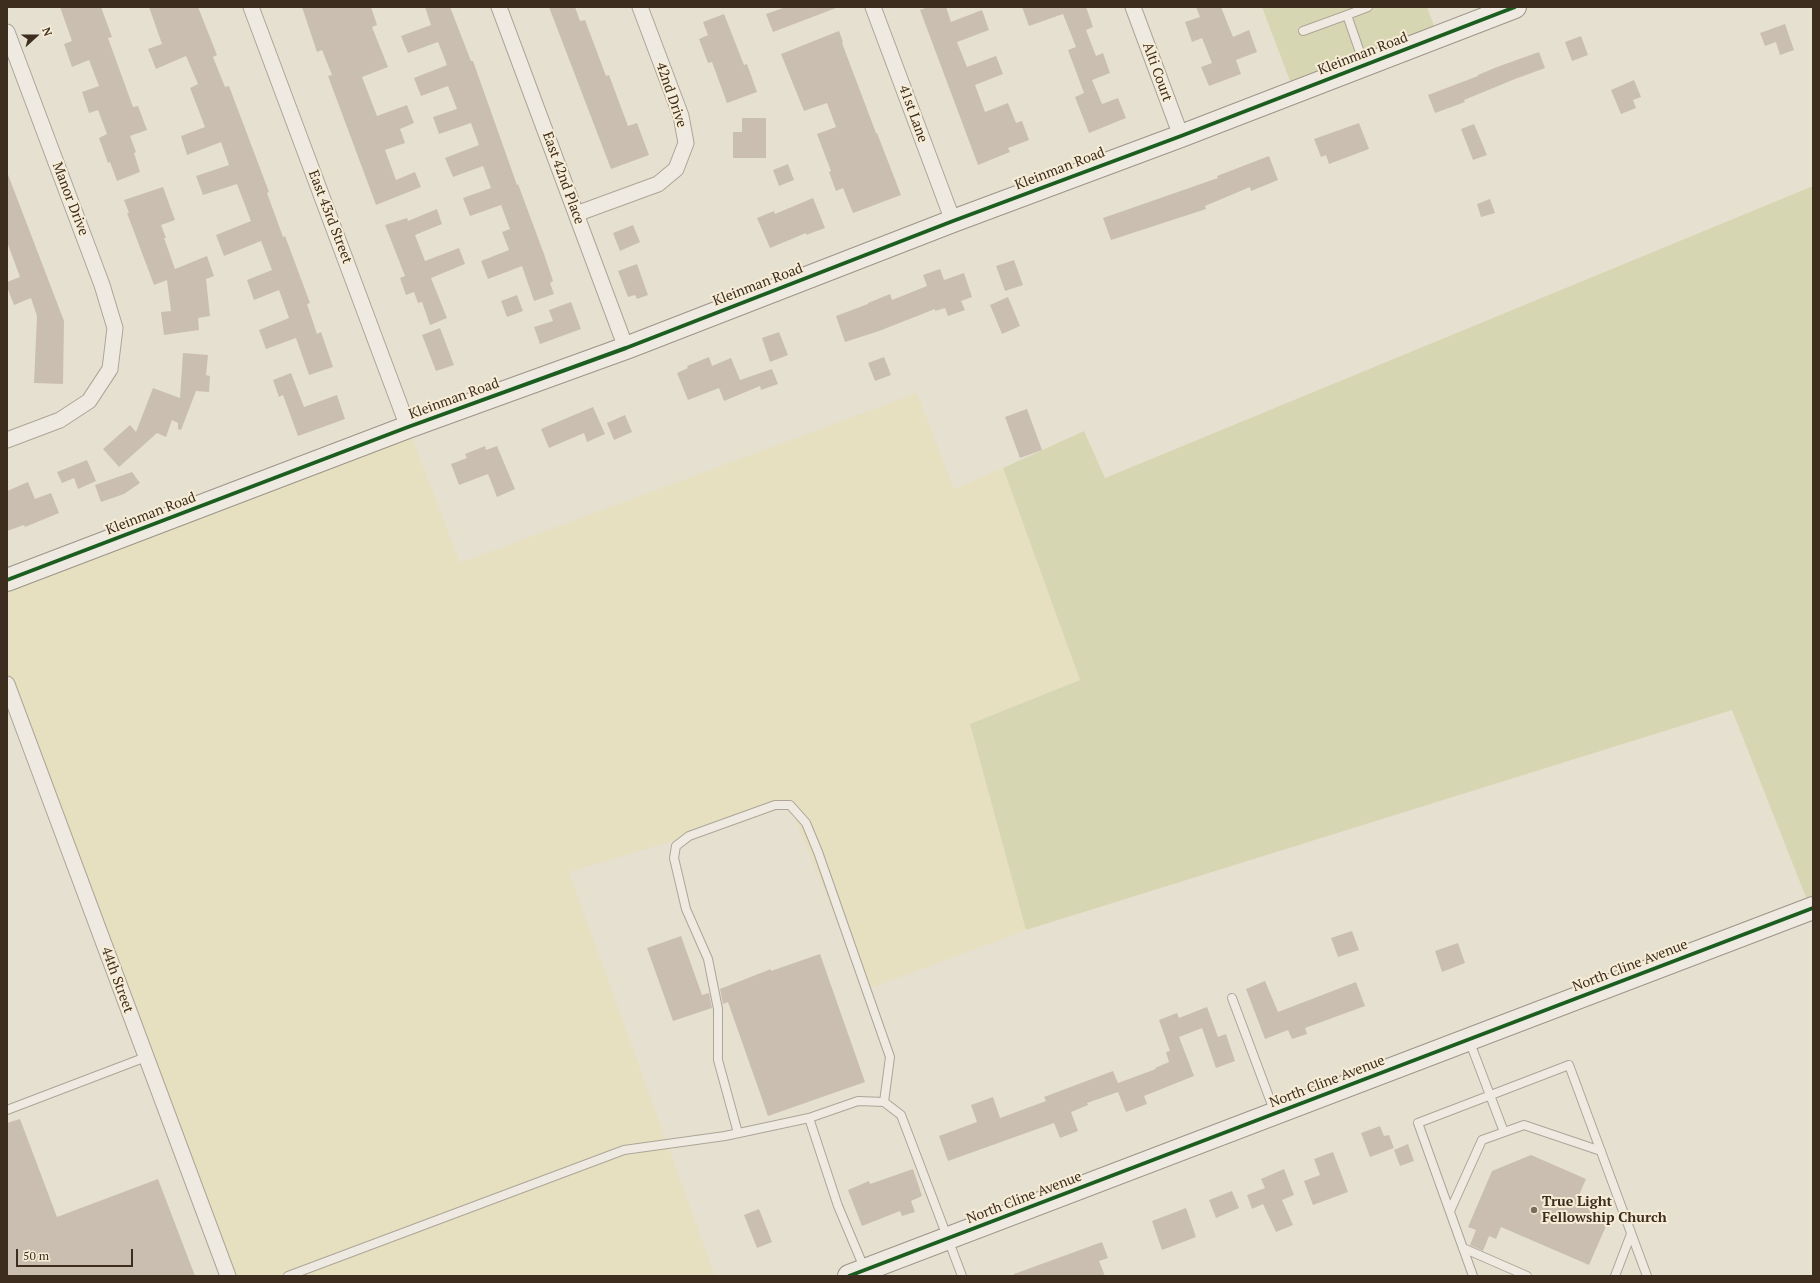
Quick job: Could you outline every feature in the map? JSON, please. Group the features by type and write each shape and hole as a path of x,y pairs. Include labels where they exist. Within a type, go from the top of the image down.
{"street":[{"name":"East 43rd Street","path":"251,7 408,427"},
{"name":"East 42nd Place","path":"499,7 626,348"},
{"name":"42nd Drive","path":"576,214 658,184 676,169 686,143 681,116 640,7"},
{"name":"41st Lane","path":"873,7 953,221"},
{"name":"Alti Court","path":"1133,7 1181,136"},
{"name":"Kleinman Road","path":"7,580 408,427 626,348 953,221 1181,136 1514,7"},
{"name":"Manor Drive","path":"7,32 102,285 115,328 110,369 89,401 60,420 7,440"},
{"name":"44th Street","path":"7,684 228,1276"},
{"name":"North Cline Avenue","path":"857,1273 1813,908"}],"lane":[{"path":"1303,31 1368,7"},
{"path":"1347,15 1364,65"},
{"path":"738,1133 718,1060 718,1009 708,959 686,909 674,858 676,846 689,836 775,805 790,806 806,822 818,852 890,1057 884,1102"},
{"path":"1232,998 1275,1114"},
{"path":"1469,1039 1504,1132"},
{"path":"7,1110 146,1057"},
{"path":"1473,1276 1418,1123 1569,1065 1647,1276"},
{"path":"288,1276 624,1150 738,1133 809,1118 858,1101 884,1102 901,1114 962,1276"},
{"path":"809,1118 838,1206 857,1273"},
{"path":"1450,1211 1482,1140 1524,1125 1601,1151"},
{"path":"1615,1276 1632,1234"},
{"path":"1463,1248 1527,1276"}],"shaded area":[{"path":"917,393 954,489 1003,468 1080,680 970,724 1026,930 865,990 790,806 569,872 715,1276 226,1276 7,684 7,580 408,427 460,563"}],"green space":[{"path":"1262,7 1427,7 1434,26 1290,81"},
{"path":"1813,186 1813,909 1811,910 1732,710 1026,930 970,724 1080,680 1003,468 1084,431 1105,478"}],"building":[{"path":"60,7 101,7 112,37 108,38 133,107 138,106 147,130 130,136 136,152 134,153 140,172 117,181 110,162 108,163 99,138 107,134 98,110 89,113 82,92 99,86 89,60 72,67 64,44 72,41"},
{"path":"149,7 198,7 217,55 213,57 225,87 229,86 269,192 267,193 283,237 285,236 310,303 307,304 317,334 321,332 333,367 309,375 296,338 266,349 259,330 289,318 279,290 254,300 247,280 272,270 261,241 224,256 216,235 251,221 237,184 203,195 196,176 229,165 221,142 187,155 181,136 205,127 190,88 198,84 186,56 156,69 148,49 162,44"},
{"path":"302,7 371,7 377,25 372,27 388,67 362,77 377,116 407,105 414,123 400,129 405,143 385,150 396,180 415,172 421,187 376,205 328,76 332,75 322,50 317,52"},
{"path":"425,7 450,7 471,61 473,61 517,185 518,184 544,254 553,281 550,283 554,294 534,301 522,266 488,279 481,261 509,250 502,232 510,229 501,205 470,216 463,198 491,188 483,166 453,177 445,158 479,145 471,123 439,134 433,117 457,109 448,86 421,96 414,78 447,65 438,42 408,53 401,36 431,25"},
{"path":"549,7 575,7 580,21 585,20 606,76 609,75 628,126 637,123 649,155 611,169"},
{"path":"786,7 836,8 773,32 766,14"},
{"path":"928,7 946,7 951,22 982,10 989,30 957,42 967,67 996,56 1003,74 975,85 985,112 1008,103 1016,123 1022,121 1029,140 1008,148 1010,152 978,165 920,10"},
{"path":"1022,7 1086,7 1093,27 1086,30 1096,56 1103,53 1110,73 1092,80 1102,104 1118,98 1126,118 1089,133 1075,97 1084,93 1068,50 1076,47 1063,14 1029,26"},
{"path":"1196,7 1221,7 1233,37 1249,30 1257,52 1236,60 1241,74 1209,86 1201,67 1212,63 1202,38 1192,42 1185,22 1200,17"},
{"path":"724,14 744,65 747,64 757,92 727,103 712,62 708,63 699,39 708,35 703,22"},
{"path":"1785,24 1794,50 1780,55 1776,42 1765,46 1760,33"},
{"path":"839,31 843,42 842,43 876,133 901,195 853,213 843,188 836,191 829,172 831,171 817,134 836,127 827,103 804,111 781,54"},
{"path":"1581,36 1588,55 1572,61 1565,42"},
{"path":"1539,52 1545,68 1435,113 1428,95"},
{"path":"1634,80 1641,97 1633,100 1636,108 1621,114 1611,90"},
{"path":"742,118 766,118 766,158 733,158 733,132 742,132"},
{"path":"1359,123 1369,149 1329,164 1326,155 1321,157 1314,139"},
{"path":"1474,124 1487,155 1473,160 1461,129"},
{"path":"1269,156 1278,180 1251,191 1250,187 1205,206 1206,209 1111,240 1103,218 1218,178 1217,176"},
{"path":"788,164 794,180 779,186 773,170"},
{"path":"7,172 64,321 63,384 34,383 37,316 31,298 14,305 7,287 7,282 20,277 7,242"},
{"path":"163,187 175,220 161,225 175,269 207,256 214,276 206,279 210,316 198,318 199,330 164,335 161,312 171,311 167,280 154,285 127,213 129,213 124,200"},
{"path":"813,198 825,228 806,235 806,233 770,248 757,218 774,211 775,214"},
{"path":"1490,199 1495,213 1481,217 1477,204"},
{"path":"437,209 442,224 415,235 425,261 459,248 465,264 431,278 447,318 430,325 422,302 418,303 414,292 406,295 400,278 405,276 385,225 407,218 408,221"},
{"path":"633,225 640,242 620,251 613,233"},
{"path":"1014,260 1023,285 1005,291 996,266"},
{"path":"637,264 648,295 637,299 635,295 628,297 618,271"},
{"path":"940,269 944,280 964,273 972,297 961,301 965,310 948,316 945,308 935,311 935,309 879,331 845,342 836,316 890,294 892,300 927,286 923,275"},
{"path":"517,295 523,311 507,317 501,301"},
{"path":"1008,297 1020,326 1002,334 990,305"},
{"path":"571,302 581,329 540,344 534,327 553,321 549,310"},
{"path":"440,328 454,365 436,371 422,335"},
{"path":"779,332 788,355 770,362 762,338"},
{"path":"183,353 208,355 206,375 210,376 209,392 196,391 181,430 178,429 178,423 172,420 166,437 157,433 119,467 103,449 130,425 136,432 153,388 180,398"},
{"path":"709,357 712,366 731,358 740,380 772,369 778,384 761,390 760,386 724,401 719,388 688,400 677,373 688,368 687,366"},
{"path":"884,357 891,375 875,381 868,363"},
{"path":"291,373 304,407 337,395 345,419 298,436 283,395 279,397 273,380"},
{"path":"593,407 605,434 587,442 584,433 549,448 541,429"},
{"path":"1027,409 1042,450 1020,458 1005,417"},
{"path":"625,415 632,432 614,440 607,423"},
{"path":"485,446 486,450 497,446 515,489 497,497 488,474 459,485 451,464 467,458 465,454"},
{"path":"87,460 96,481 78,489 74,478 62,483 57,472"},
{"path":"132,472 140,483 124,494 101,502 95,485"},
{"path":"28,482 35,499 51,493 59,513 25,527 24,525 7,531 7,491"},
{"path":"1352,931 1359,950 1338,957 1331,938"},
{"path":"681,936 702,995 709,993 712,1008 673,1021 647,948"},
{"path":"1458,943 1465,963 1442,972 1435,951"},
{"path":"820,954 865,1082 768,1116 728,1002 723,1004 720,989 771,969 771,971"},
{"path":"1265,981 1278,1012 1356,982 1365,1006 1305,1028 1307,1034 1292,1039 1288,1030 1265,1039 1246,989"},
{"path":"1207,1007 1218,1037 1226,1034 1235,1061 1216,1068 1202,1028 1179,1037 1194,1076 1144,1096 1147,1104 1126,1112 1118,1092 1087,1103 1088,1105 1071,1112 1078,1131 1060,1138 1054,1123 948,1161 939,1136 977,1122 971,1105 993,1097 1000,1118 1046,1101 1044,1097 1113,1071 1118,1083 1156,1069 1155,1068 1169,1062 1166,1052 1170,1051 1159,1020 1177,1013 1179,1018"},
{"path":"20,1119 57,1217 158,1179 195,1276 7,1276 7,1123"},
{"path":"1380,1126 1384,1136 1389,1135 1394,1148 1370,1157 1361,1133"},
{"path":"1408,1144 1414,1161 1400,1166 1394,1150"},
{"path":"1333,1152 1348,1192 1313,1205 1304,1181 1320,1175 1314,1159"},
{"name":"True Light Fellowship Church","path":"1531,1155 1586,1179 1576,1202 1610,1217 1589,1265 1501,1227 1496,1239 1489,1236 1483,1251 1470,1245 1476,1230 1468,1227 1492,1171"},
{"path":"913,1169 922,1196 911,1201 915,1212 902,1216 900,1211 862,1226 848,1190 869,1181 870,1184"},
{"path":"1284,1169 1294,1195 1282,1200 1293,1225 1276,1232 1263,1204 1252,1209 1247,1195 1265,1188 1261,1179"},
{"path":"1232,1191 1239,1208 1216,1218 1209,1200"},
{"path":"1186,1208 1196,1237 1162,1250 1152,1221"},
{"path":"759,1209 772,1242 757,1248 744,1215"},
{"path":"1102,1242 1108,1258 1099,1261 1105,1276 1014,1276 1014,1274"}],"cycle path":[{"path":"7,580 408,427 626,348 953,221 1181,136 1515,7"},
{"path":"849,1276 1813,908"}],"place":[{"name":"True Light Fellowship Church","path":"1534,1210"}]}
